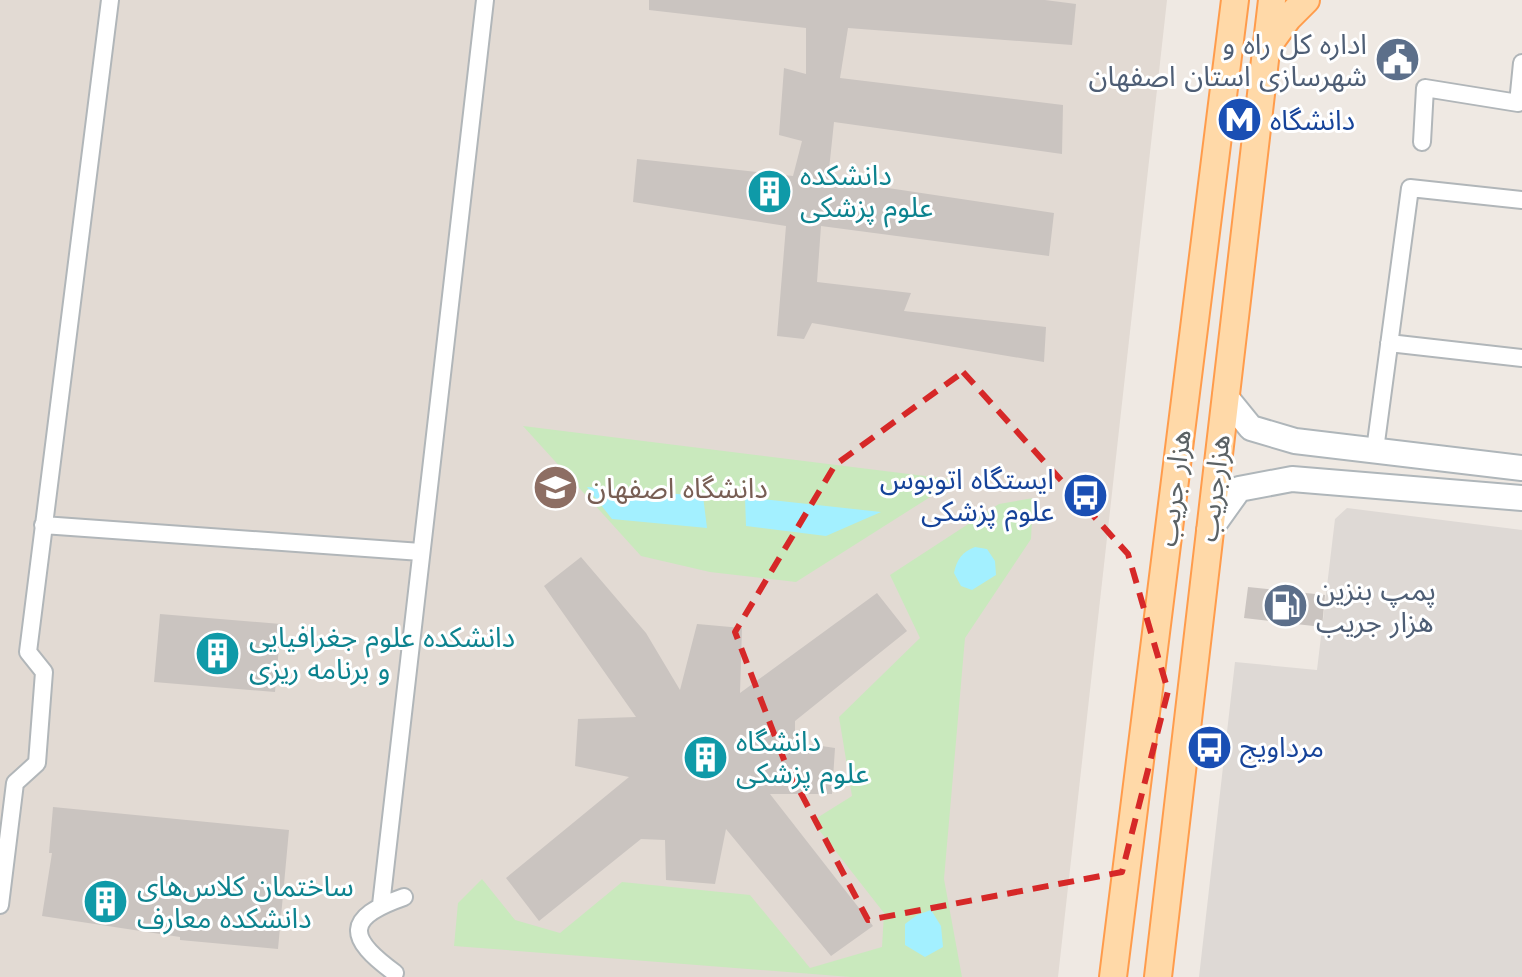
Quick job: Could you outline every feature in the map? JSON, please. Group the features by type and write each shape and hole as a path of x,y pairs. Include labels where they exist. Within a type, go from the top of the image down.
{"main road":[{"name":"هزار جریب","path":"1113,977 1235,0"},
{"name":"هزارجریب","path":"1158,977 1272,0"},
{"path":"1267,47 1306,0"},
{"path":"1225,396 1251,428 1295,441 1522,468"},
{"path":"1209,531 1239,489 1292,479 1522,498"}],"street":[{"path":"0,905 15,783 37,763 44,672 28,652 110,0"},
{"path":"381,905 485,0"},
{"path":"1422,142 1425,88 1518,103 1522,63"},
{"path":"1375,450 1410,188 1522,200"},
{"path":"1389,343 1522,358"},
{"path":"43,525 421,552"},
{"path":"395,973 374,958 360,940 359,927 364,917 381,905 404,897"},
{"path":"372,977 374,958"}],"highlighted area":[{"path":"963,372 1128,554 1168,691 1122,872 868,920 786,765 735,632 835,465"}],"shaded area":[{"name":"دانشگاه اصفهان","path":"0,0 1167,0 1058,977 0,977"},
{"path":"1347,508 1522,530 1522,977 1199,977 1235,662 1317,670 1335,519"}],"green space":[{"path":"523,426 957,480 796,582 710,572 641,556"},
{"path":"1033,498 1031,539 965,638 944,879 962,977 851,977 454,946 458,903 482,879 515,920 560,933 622,882 750,895 810,968 882,947 884,913 812,821 852,796 839,717 920,638 890,575 999,504"}],"water":[{"path":"587,487 703,496 707,528 612,519"},
{"path":"745,497 881,512 826,536 746,526"},
{"path":"975,547 987,549 995,561 996,575 972,590 961,586 954,573 961,557"},
{"path":"931,910 941,926 943,947 925,957 905,945 905,924"}],"building":[{"name":"دانشکده علوم پزشکی","path":"649,0 1045,0 1076,4 1072,45 848,28 840,78 1063,105 1062,154 834,122 828,179 1054,213 1049,256 821,226 817,282 911,293 904,311 1046,327 1044,362 812,323 804,339 777,336 786,226 633,202 637,159 793,176 802,141 779,135 784,68 806,74 806,28 649,10"},
{"name":"دانشگاه علوم پزشکی","path":"581,557 646,633 680,690 697,624 742,628 740,693 877,593 907,631 795,721 795,742 835,748 832,794 770,794 873,926 831,956 726,829 715,884 666,880 665,840 641,839 539,921 506,878 629,777 575,766 578,719 636,717 544,586"},
{"name":"پمپ بنزین هزار جریب","path":"1248,587 1325,595 1322,627 1244,618"},
{"name":"دانشکده علوم جغرافیایی و برنامه ریزی","path":"160,614 281,624 275,692 154,682"},
{"path":"53,807 289,830 278,949 180,940 180,937 42,916 52,853 49,853"}],"place":[{"name":"اداره کل راه و شهرسازی استان اصفهان","path":"1398,60"},
{"name":"دانشگاه","path":"1239,120"},
{"name":"دانشکده علوم پزشکی","path":"769,191"},
{"name":"دانشگاه اصفهان","path":"556,488"},
{"name":"ایستگاه اتوبوس علوم پزشکی","path":"1085,495"},
{"name":"پمپ بنزین هزار جریب","path":"1285,606"},
{"name":"دانشکده علوم جغرافیایی و برنامه ریزی","path":"218,653"},
{"name":"مرداویج","path":"1209,747"},
{"name":"دانشگاه علوم پزشکی","path":"705,757"},
{"name":"ساختمان کلاس‌های دانشکده معارف","path":"106,902"}]}
